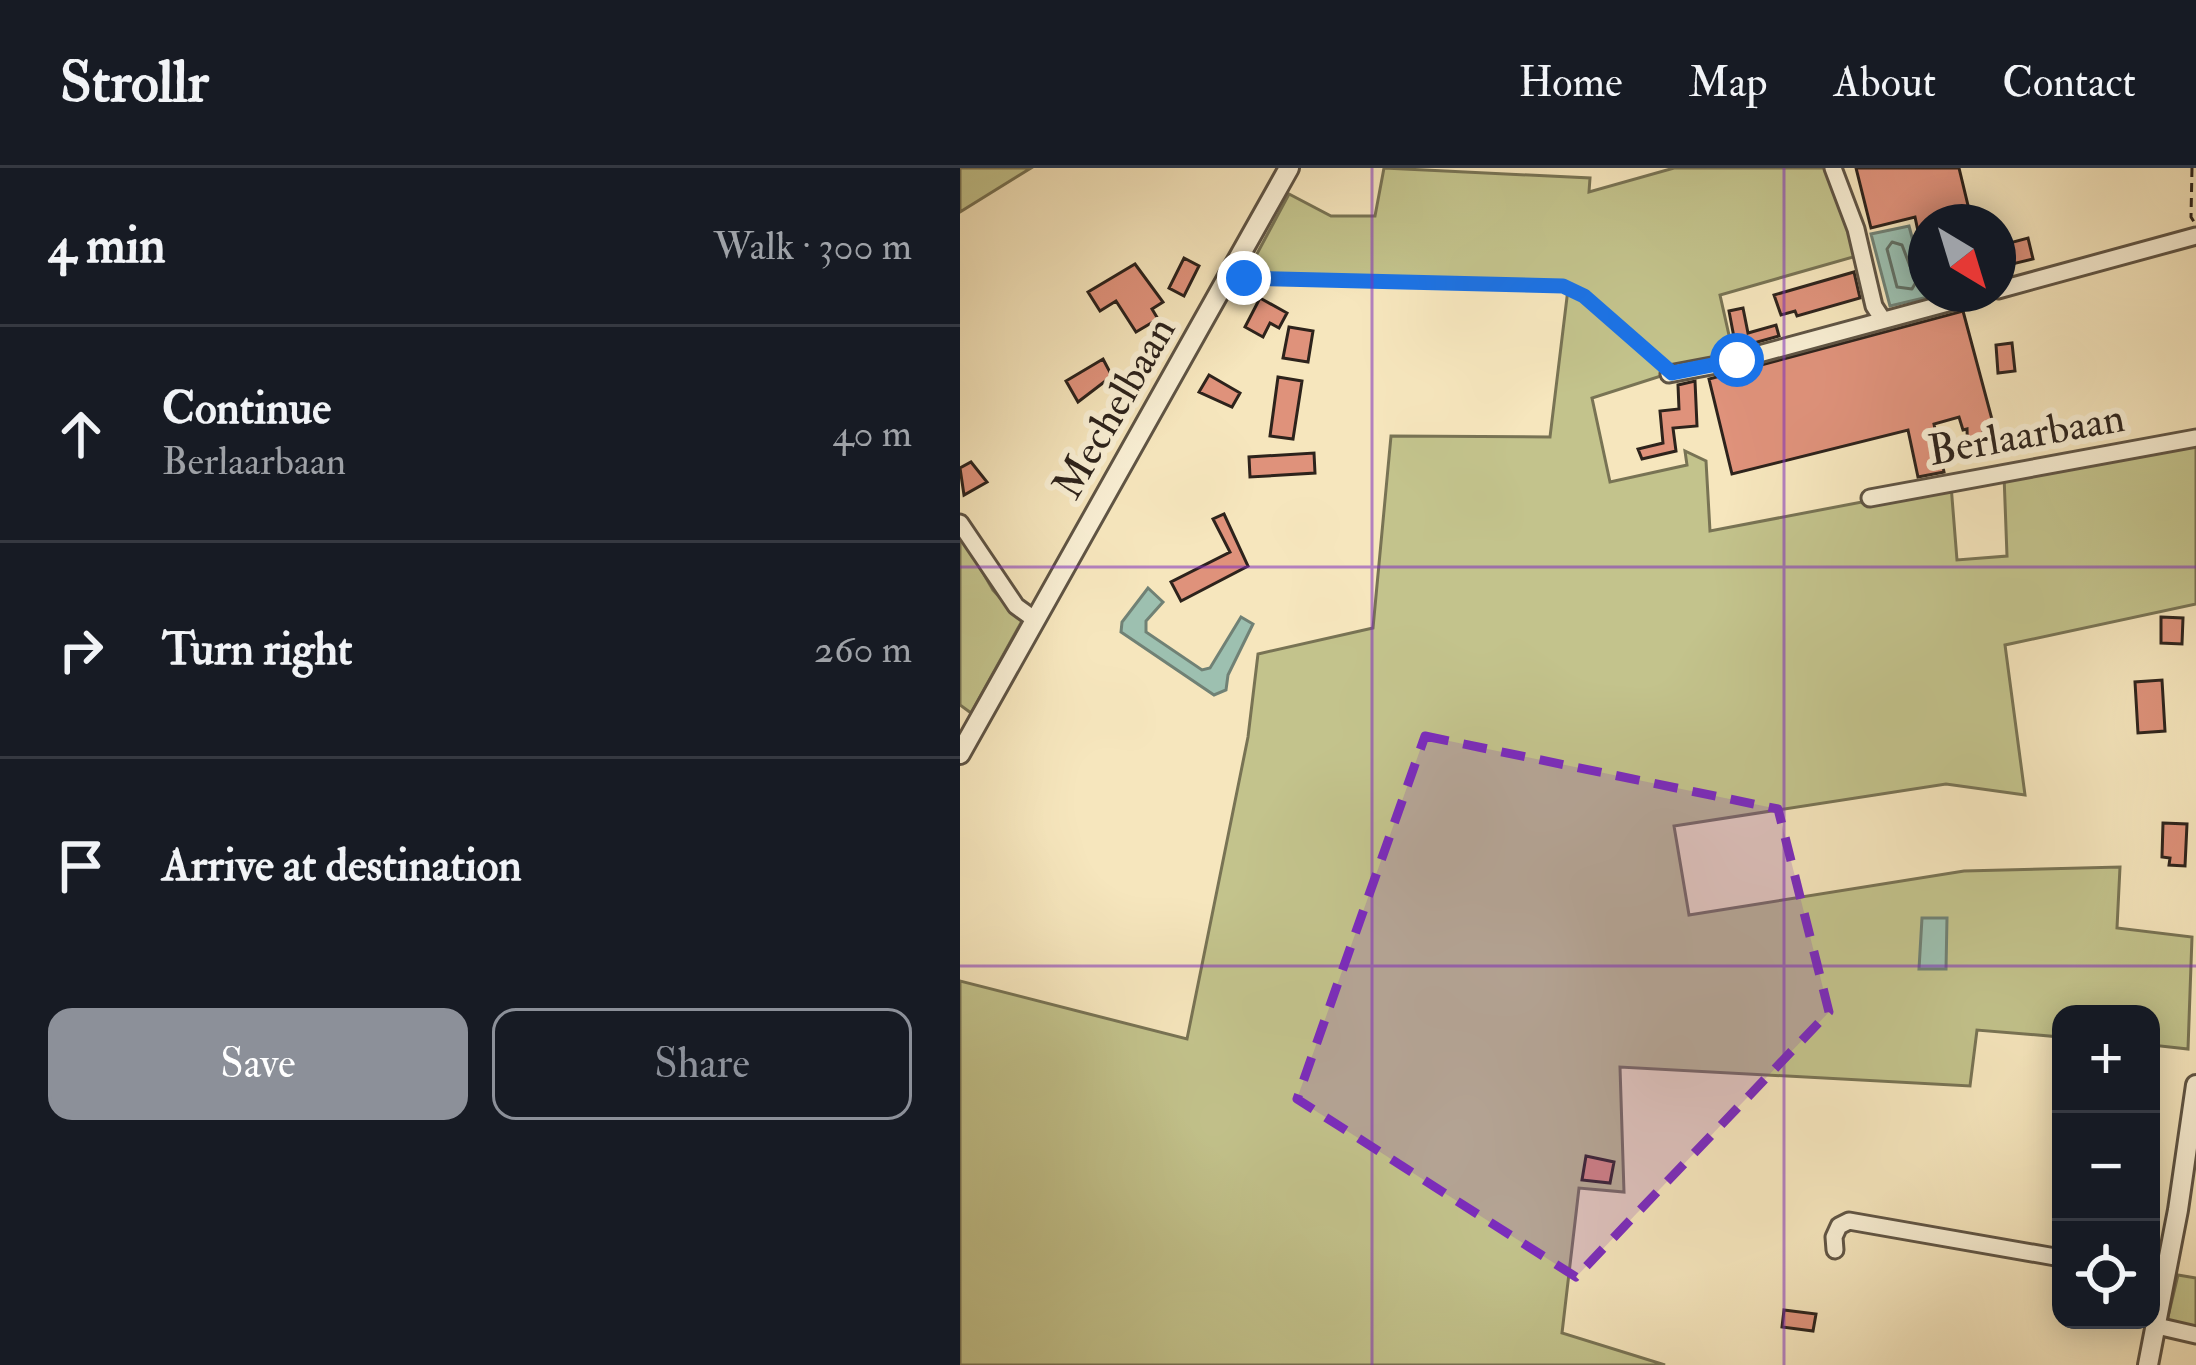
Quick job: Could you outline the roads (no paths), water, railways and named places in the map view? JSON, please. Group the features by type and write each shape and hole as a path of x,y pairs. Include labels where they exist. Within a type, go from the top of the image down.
{"street":[{"name":"Mechelbaan","path":"960,754 1289,168"},
{"path":"1833,168 1856,229 1874,306 1883,320"},
{"path":"2016,285 2196,236"},
{"path":"1670,373 1722,364 1913,312"},
{"name":"Berlaarbaan","path":"1870,498 2196,438"},
{"path":"960,523 1016,606 1034,619"},
{"path":"2160,1268 2196,1084"},
{"path":"1835,1250 1838,1226 1849,1221 2052,1256"},
{"path":"2160,1327 2196,1335"},
{"path":"2149,1365 2156,1329"}],"water":[{"path":"1908,226 1908,302 1890,306 1871,234"},
{"path":"1148,588 1163,602 1146,621 1146,632 1202,670 1210,668 1241,617 1253,624 1228,675 1226,690 1214,695 1121,632 1122,622"},
{"path":"1922,918 1947,918 1946,969 1919,969"}]}
